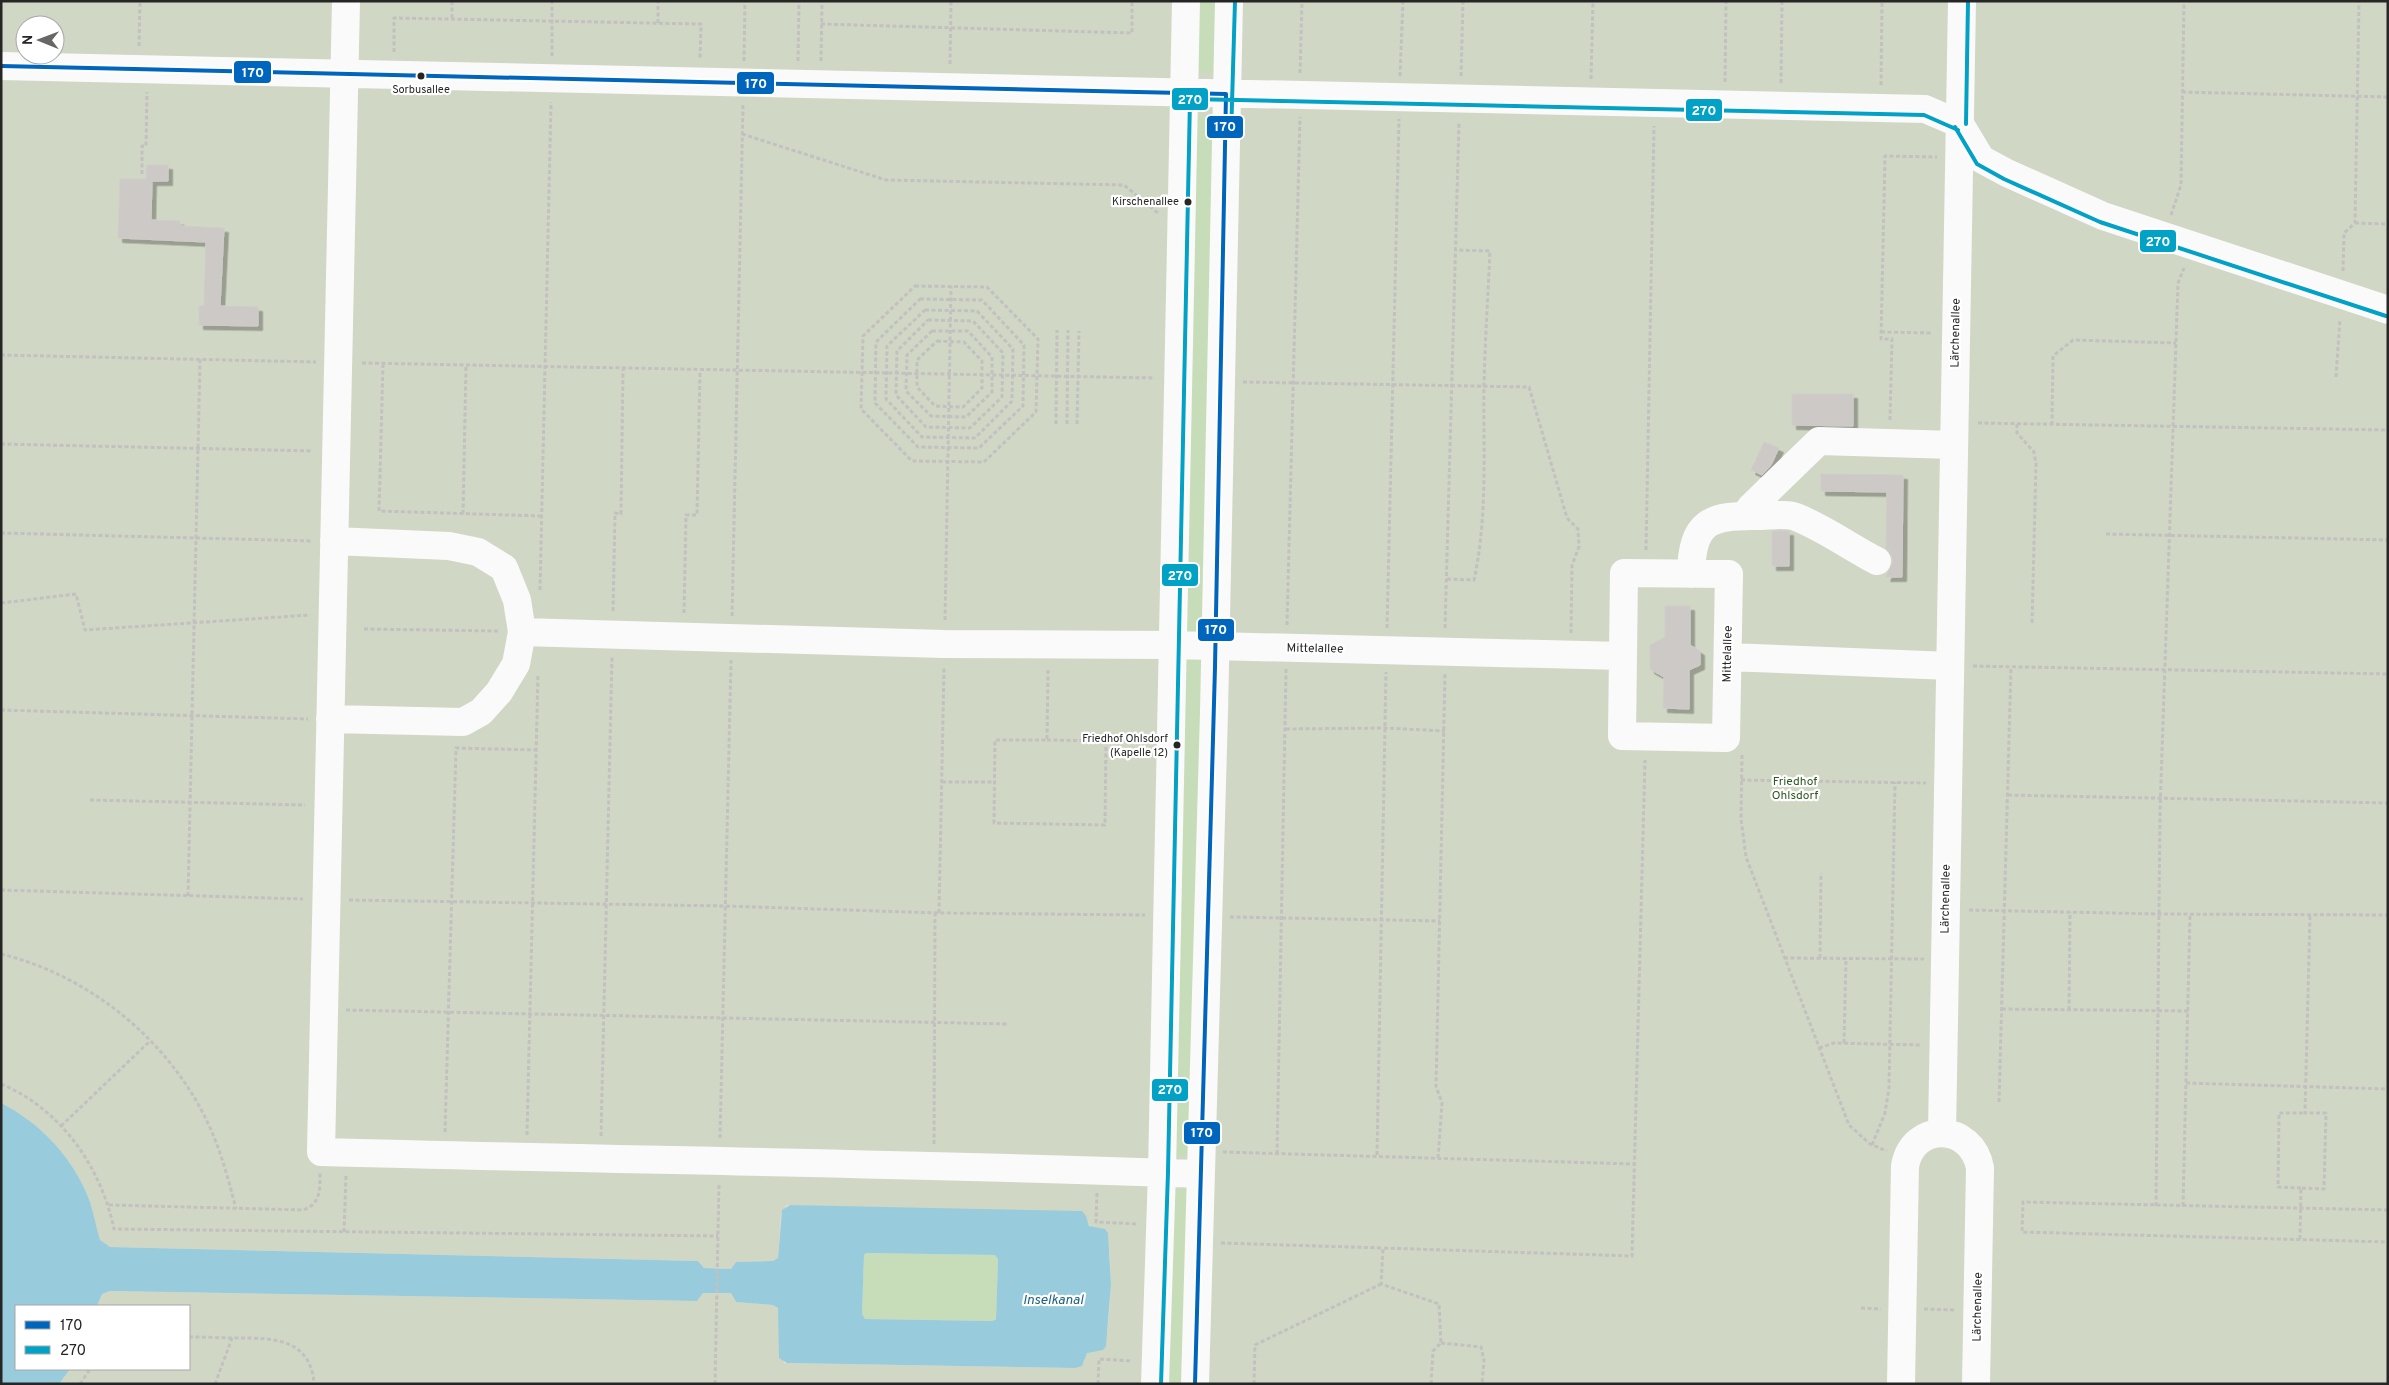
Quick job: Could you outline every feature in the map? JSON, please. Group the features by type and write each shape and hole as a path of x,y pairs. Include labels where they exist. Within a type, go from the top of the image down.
{"street":[{"path":"346,1 324,1010 334,1153 720,1162 934,1164 1162,1172 1202,1163"},
{"path":"1155,1384 1162,1172 1186,1"},
{"path":"1195,1384 1216,647 1229,1"},
{"name":"Lärchenallee","path":"1962,1 1942,1133 1954,1134 1969,1143 1974,1150 1980,1168 1976,1384"},
{"path":"1,66 1925,110 1960,124 1981,159 2006,173 2103,216 2388,310"},
{"path":"1749,516 1750,508 1820,441 1890,443 1954,434"},
{"path":"1691,574 1691,552 1703,527 1715,519 1730,516 1794,516 1876,561"},
{"path":"330,720 463,722 481,712 499,692 516,664 522,632 517,600 504,568 478,552 449,546 334,541"},
{"name":"Mittelallee","path":"1624,573 1691,574 1728,574 1726,738 1622,736 1624,573"},
{"name":"Mittelallee","path":"522,632 944,644 1173,645 1623,656"},
{"path":"1728,657 1950,666"},
{"path":"1901,1384 1906,1160 1917,1142 1926,1136 1942,1133"}],"path":[{"path":"140,1 146,146 142,146 142,174"},
{"path":"452,1 452,18"},
{"path":"540,593 552,79 552,1"},
{"path":"658,1 658,23"},
{"path":"715,1384 746,1"},
{"path":"799,1 809,84"},
{"path":"809,84 822,24 822,1"},
{"path":"949,87 952,1"},
{"path":"822,24 1132,33 1132,1"},
{"path":"1277,1154 1280,917 1302,1"},
{"path":"1377,1155 1391,384 1403,1"},
{"path":"1438,1158 1442,1102 1436,1086 1445,731 1445,652 1463,1"},
{"path":"1590,102 1593,1"},
{"path":"1724,105 1726,1"},
{"path":"1781,106 1782,1"},
{"path":"1880,108 1882,1"},
{"path":"2164,237 2181,185 2184,1"},
{"path":"2355,223 2359,1"},
{"path":"394,75 394,18 452,18 552,22 701,24 699,82"},
{"path":"2182,92 2388,97"},
{"path":"1646,573 1655,103"},
{"path":"742,134 886,180 1124,185 1164,219 1182,219"},
{"path":"1892,339 1881,339 1885,156 1960,157"},
{"path":"2336,377 2343,296 2344,233 2355,223 2388,224"},
{"path":"2156,1206 2160,798 2166,671 2178,283 2192,246"},
{"path":"1447,579 1474,580 1482,544 1486,484 1484,386 1490,251 1455,250"},
{"path":"915,286 987,287 1038,339 1036,412 984,462 912,461 861,408 862,372 863,336 915,286"},
{"path":"934,1164 937,913 942,782 951,286"},
{"path":"920,299 982,300 1024,345 1023,406 979,448 918,447 875,403 876,372 876,342 920,299"},
{"path":"924,310 977,311 1013,349 1012,401 974,438 922,437 886,399 886,373 887,346 924,310"},
{"path":"928,320 950,320 973,321 1003,353 1002,397 970,428 926,427 896,395 897,351 928,320"},
{"path":"1056,424 1057,330"},
{"path":"1067,424 1068,330"},
{"path":"932,331 968,331 992,357 992,392 966,417 931,416 906,391 907,373 907,355 932,331"},
{"path":"1077,424 1079,331"},
{"path":"1881,332 1956,333"},
{"path":"1890,443 1892,332"},
{"path":"2052,425 2053,356 2073,340 2176,343"},
{"path":"936,341 964,342 982,361 982,388 962,407 935,406 917,387 917,373 917,360 936,341"},
{"path":"1,355 546,368 1178,378"},
{"path":"188,896 200,360"},
{"path":"383,364 379,511 541,516"},
{"path":"463,514 466,366"},
{"path":"601,1159 615,514 621,514 624,369"},
{"path":"683,636 686,515 697,515 700,370"},
{"path":"1220,381 1529,387 1567,518 1578,529 1579,547 1572,565 1570,656"},
{"path":"1954,434 2017,424 2388,430"},
{"path":"2017,424 2017,433 2034,452 2036,464 2032,625"},
{"path":"1,444 336,451"},
{"path":"1,533 334,541"},
{"path":"2106,534 2388,540"},
{"path":"1,603 76,594 85,630 333,614"},
{"path":"364,629 522,632"},
{"path":"1047,740 1049,644"},
{"path":"526,1157 538,666"},
{"path":"1950,666 2388,674"},
{"path":"1999,1102 2011,667"},
{"path":"1,710 330,720"},
{"path":"1286,729 1385,728 1445,731"},
{"path":"1200,1242 1632,1256 1642,819 1646,736"},
{"path":"1726,738 1742,755 1741,819 1746,857 1849,1125 1872,1145 1906,1160"},
{"path":"995,740 1047,740 1106,742 1105,825 994,823 995,740"},
{"path":"444,1155 456,748 536,750"},
{"path":"1742,780 1948,783"},
{"path":"942,782 994,782"},
{"path":"1872,1145 1885,1113 1889,1088 1896,782"},
{"path":"2008,794 2388,803"},
{"path":"90,800 328,806"},
{"path":"1820,958 1822,873"},
{"path":"1,890 326,900 726,906 937,913 1167,915"},
{"path":"1946,909 2159,914 2388,915"},
{"path":"2069,1010 2070,912"},
{"path":"2183,1206 2190,914"},
{"path":"2305,1113 2310,915"},
{"path":"1209,917 1440,921"},
{"path":"1,954 47,969 84,987 117,1011 150,1041 182,1080 205,1117 223,1160 236,1209"},
{"path":"1784,958 1945,960"},
{"path":"1844,1043 1846,958"},
{"path":"2002,1009 2188,1011"},
{"path":"324,1010 1008,1024"},
{"path":"61,1126 150,1041"},
{"path":"1819,1048 1834,1043 1943,1046"},
{"path":"2186,1083 2388,1089"},
{"path":"1,1084 37,1105 61,1126 88,1161 108,1205 114,1229 718,1236"},
{"path":"2279,1113 2305,1113 2326,1113 2324,1189 2278,1188 2279,1113"},
{"path":"108,1205 298,1210 311,1206 319,1194 334,1153"},
{"path":"334,1153 344,1232"},
{"path":"1202,1163 1277,1154 1377,1155 1634,1164"},
{"path":"1098,1170 1096,1222 1140,1224"},
{"path":"2300,1240 2301,1188"},
{"path":"2388,1210 2023,1202 2022,1232 2388,1242"},
{"path":"1381,1284 1383,1248"},
{"path":"1254,1384 1255,1345 1381,1284 1439,1304 1441,1343 1434,1352 1431,1384"},
{"path":"190,1337 273,1339 292,1345 306,1358 312,1371 314,1384"},
{"path":"215,1384 232,1338"},
{"path":"1441,1343 1481,1347 1484,1360 1482,1384"},
{"path":"1098,1384 1099,1359 1138,1361"},
{"path":"80,1384 89,1370"}],"green space":[{"name":"Friedhof Ohlsdorf","path":"1,1 1194,1 1193,72 1216,72 1218,1 2388,1 2388,1384 1189,1384 1193,1189 1171,1189 1168,1376 1170,1384 59,1384 69,1370 190,1370 190,1305 97,1305 102,1294 110,1291 697,1301 703,1293 731,1293 736,1302 773,1305 778,1308 784,1363 1075,1368 1084,1362 1085,1356 1089,1351 1101,1350 1105,1347 1110,1290 1107,1232 1091,1226 1086,1216 787,1205 781,1214 778,1258 773,1261 736,1262 731,1269 704,1268 698,1261 110,1247 102,1243 100,1239 90,1203 84,1187 75,1172 55,1144 30,1121 1,1103","holes":["1193,117 1216,117 1204,637 1180,636","1181,659 1204,659 1193,1156 1170,1156"]},
{"path":"1194,1 1218,1 1217,72 1193,72"},
{"path":"1192,117 1216,117 1204,637 1180,636"},
{"path":"1181,659 1204,659 1193,1156 1169,1156"},
{"path":"1171,1189 1194,1189 1189,1384 1170,1384 1168,1376"},
{"path":"866,1253 995,1255 998,1259 996,1318 992,1321 865,1319 862,1314 864,1255"}],"water":[{"name":"Inselkanal","path":"1,1103 30,1121 66,1157 84,1187 100,1240 110,1247 698,1261 704,1268 731,1269 736,1262 773,1261 778,1258 782,1210 790,1205 1082,1211 1086,1216 1089,1226 1105,1229 1108,1233 1111,1284 1106,1346 1103,1350 1087,1353 1082,1366 1075,1368 787,1363 779,1358 778,1308 773,1305 736,1302 731,1293 703,1293 697,1301 110,1291 102,1294 97,1305 15,1305 15,1370 69,1370 59,1384 1,1384","holes":["866,1253 995,1255 998,1259 996,1319 992,1321 865,1319 862,1314 864,1255"]}],"building":[{"path":"147,165 168,165 168,181 152,181 151,220 180,221 180,226 224,228 220,306 258,307 258,326 199,325 199,306 204,306 206,242 118,238 120,179 146,179"},
{"path":"1792,394 1853,394 1853,426 1792,425"},
{"path":"1764,442 1779,448 1771,465 1762,475 1751,470"},
{"path":"1821,474 1903,475 1902,577 1886,577 1893,561 1891,553 1886,549 1887,492 1821,491"},
{"path":"1772,531 1789,531 1789,566 1772,566"},
{"path":"1665,606 1690,606 1690,645 1700,651 1700,665 1689,670 1689,709 1663,708 1664,677 1650,669 1650,645 1665,637"}],"transit line":[{"name":"270","path":"1231,137 1235,1"},
{"name":"270","path":"1966,124 1968,1"},
{"name":"170","path":"1,66 1226,94 1215,667 1195,1384"},
{"name":"270","path":"1161,1384 1168,1172 1190,99 1924,115 1958,130"},
{"name":"270","path":"1955,127 1977,164 2004,179 2100,222 2386,316"}],"place":[{"name":"Sorbusallee","path":"421,76"},
{"name":"Kirschenallee","path":"1188,202"},
{"name":"Friedhof Ohlsdorf (Kapelle 12)","path":"1177,745"}]}
